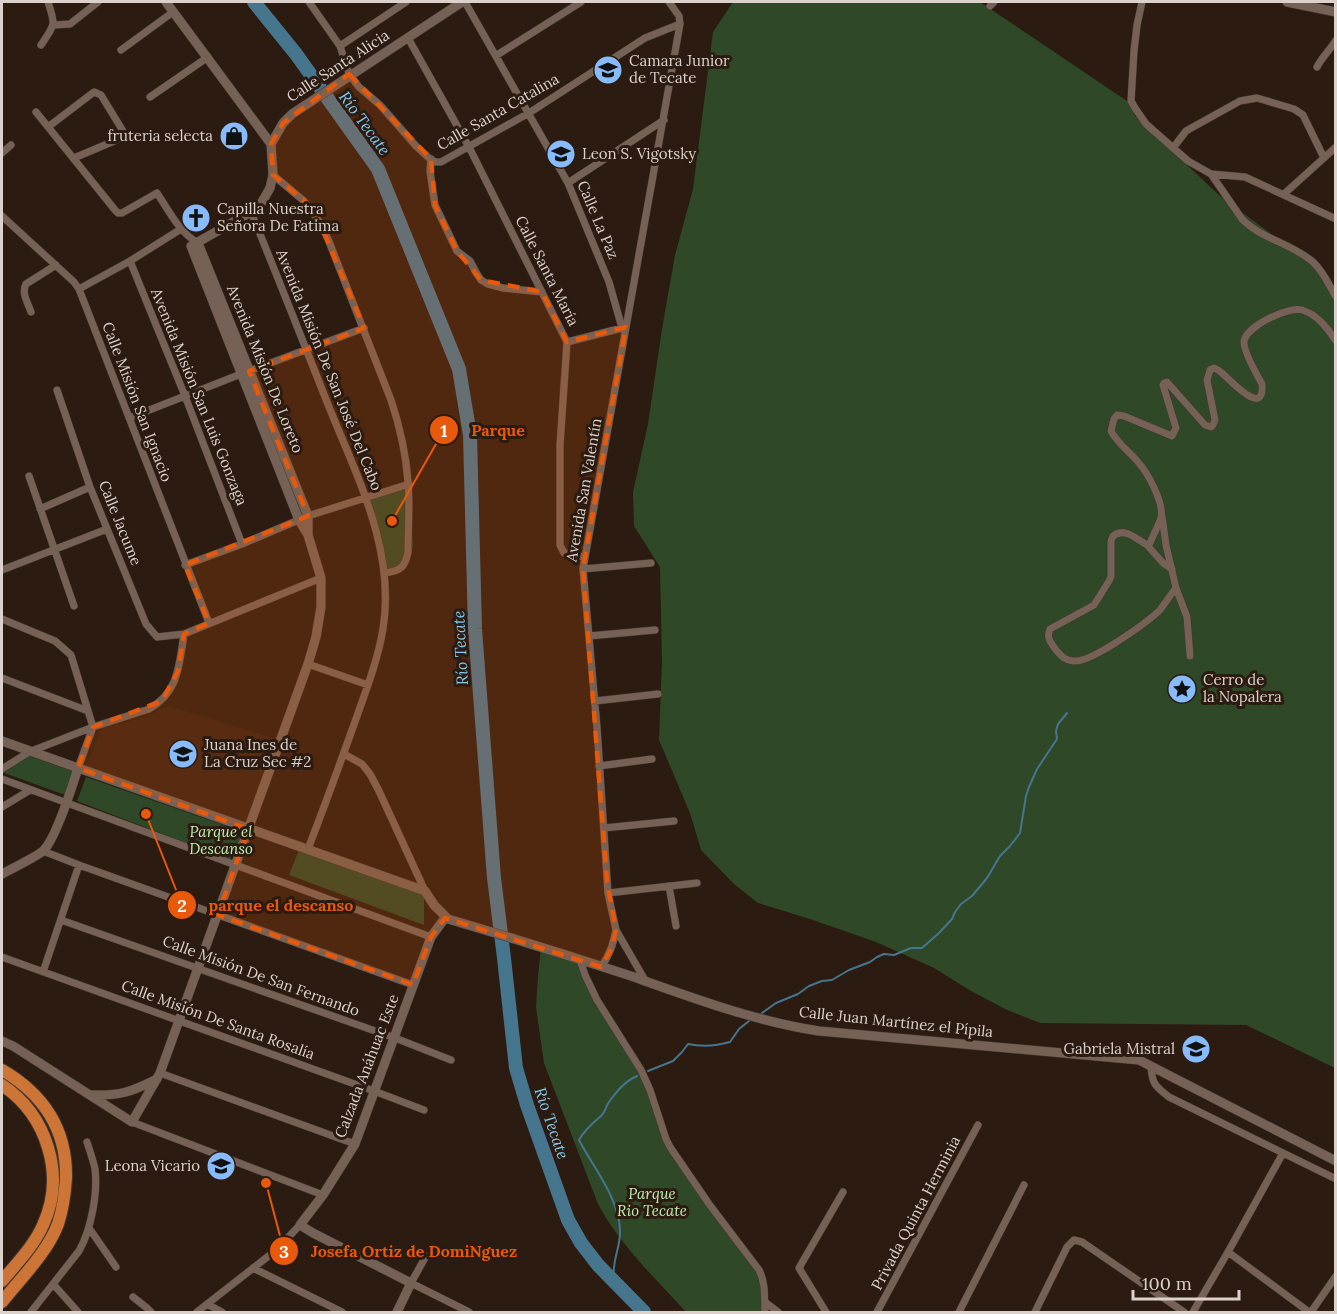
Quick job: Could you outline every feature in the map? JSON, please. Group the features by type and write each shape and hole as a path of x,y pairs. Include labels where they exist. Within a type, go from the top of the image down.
{"highway":[{"path":"2,1070 28,1089 44,1105 62,1140 66,1167 64,1198 58,1224 33,1265 2,1302"},
{"path":"2,1085 33,1115 46,1141 53,1177 49,1208 42,1228 2,1281"}],"main road":[{"path":"166,2 271,144 273,175 267,195 262,202 251,212 193,242"},
{"name":"Calle Santa Alicia","path":"271,144 283,123 292,114 349,74 464,2"},
{"path":"1287,2 1317,5 1335,12"},
{"name":"Avenida Misión De Loreto","path":"193,242 304,518"},
{"path":"2,1041 132,1122 158,1076 218,915 316,637 321,607 321,578 304,518"},
{"path":"2,741 425,891 445,918"},
{"path":"2,874 43,850 55,831 78,768"},
{"name":"Calzada Anáhuac Este","path":"300,1225 355,1144 432,937 445,918"},
{"name":"Calle Juan Martínez el Pípila","path":"445,918 723,1008 791,1027 1139,1060 1335,1161"},
{"path":"89,1095 105,1096 126,1093 158,1076"},
{"path":"300,1225 411,1283 397,1312"}],"street":[{"path":"41,45 54,25 48,2"},
{"path":"54,25 70,24 99,2"},
{"path":"309,2 340,46 349,74"},
{"path":"340,46 406,2"},
{"name":"Calle La Paz","path":"464,2 497,55 568,183 609,282 624,328"},
{"path":"497,55 580,2"},
{"path":"669,2 679,16 680,24"},
{"path":"1142,2 1134,51 1131,100 1146,124 1188,162 1211,174 1245,177 1335,219"},
{"path":"121,50 173,12"},
{"name":"Calle Santa Catalina","path":"349,74 416,146 435,162 441,162 529,114 645,38 680,24"},
{"name":"Avenida San Valentín","path":"646,982 616,930 609,893 583,569 624,328 680,24"},
{"name":"Calle Santa María","path":"408,38 469,147 567,342 560,445 560,545 564,553 584,557"},
{"path":"1317,67 1335,40"},
{"path":"150,97 208,57"},
{"path":"36,112 48,127 74,158 125,138 126,134 101,95 94,92 48,127"},
{"path":"1173,148 1186,131 1222,110 1257,98 1294,109 1303,116 1324,158"},
{"path":"568,183 664,120"},
{"path":"2,153 10,145"},
{"path":"1284,194 1335,147"},
{"name":"Avenida Misión De Loreto","path":"74,158 118,213 122,213 157,193 181,229 193,242"},
{"path":"431,159 430,171 435,205 457,251 470,261 481,280 488,285 503,288 542,292"},
{"path":"1211,174 1247,224 1313,262 1323,274 1335,297"},
{"path":"273,175 304,201 320,223 364,328 399,424 409,484 408,552 401,568 384,573"},
{"name":"Avenida Misión De San José Del Cabo","path":"251,212 362,486 379,540 384,573 383,628 377,656 344,754 308,849"},
{"name":"Calle Misión San Ignacio","path":"2,216 74,282 79,290 209,623"},
{"path":"79,290 181,229"},
{"name":"Avenida Misión San Luis Gonzaga","path":"130,261 242,544"},
{"path":"31,312 23,292 24,287 56,265"},
{"path":"1190,656 1187,617 1176,588 1155,489 1139,463 1116,440 1111,430 1114,418 1118,415 1124,416 1172,436 1176,428 1163,386 1167,382 1205,425 1211,427 1215,420 1207,381 1210,370 1220,371 1250,397 1259,396 1262,384 1245,348 1245,339 1250,331 1266,320 1288,311 1301,309 1312,315 1329,331 1335,341"},
{"path":"129,418 364,328"},
{"path":"567,342 624,328"},
{"name":"Calle Jacume","path":"57,390 90,487 146,624 157,637 184,634"},
{"path":"29,476 74,606"},
{"path":"185,565 304,518 409,484"},
{"path":"40,509 90,487"},
{"path":"1147,544 1150,543 1162,516"},
{"path":"2,570 107,529"},
{"path":"1172,569 1163,564 1147,544 1120,532 1113,536 1111,541 1110,581 1092,607 1049,630 1048,637 1064,659 1078,662 1122,637 1160,610 1176,588"},
{"path":"583,569 651,563"},
{"path":"2,769 29,752 93,727 149,709 162,701 171,689 178,671 184,634 321,578"},
{"path":"2,619 55,641 71,655 93,727 78,768"},
{"path":"590,636 655,630"},
{"path":"308,664 368,685"},
{"path":"2,678 88,711"},
{"path":"595,701 658,694"},
{"path":"344,754 362,764 370,774 425,891"},
{"path":"600,766 652,759"},
{"path":"2,778 432,937"},
{"path":"2,807 30,790"},
{"path":"604,828 674,821"},
{"path":"43,850 79,866 413,986"},
{"path":"43,972 79,866"},
{"path":"609,893 697,883"},
{"path":"669,886 676,926"},
{"name":"Calle Misión De San Fernando","path":"61,920 451,1060"},
{"path":"601,967 612,948 616,930"},
{"name":"Calle Misión De Santa Rosalía","path":"2,957 424,1110"},
{"path":"580,960 597,1000 641,1070 670,1147 763,1277 765,1312"},
{"path":"1151,1066 1152,1081 1169,1097 1335,1179"},
{"path":"158,1076 355,1144"},
{"path":"132,1122 322,1195"},
{"name":"Privada Quinta Herminia","path":"877,1312 978,1125"},
{"path":"31,1312 79,1251 89,1228 95,1188 95,1170 87,1142"},
{"path":"1193,1312 1283,1153"},
{"path":"959,1312 1024,1185"},
{"path":"826,1312 799,1268 843,1191"},
{"name":"Calzada Anáhuac Este","path":"196,1312 275,1251 300,1225"},
{"path":"89,1228 116,1267"},
{"path":"1035,1312 1067,1247 1074,1240 1082,1242 1184,1312"},
{"path":"1228,1252 1310,1312 1335,1276"},
{"path":"426,1256 411,1283 469,1312"},
{"path":"253,1268 342,1312"},
{"path":"54,1285 78,1312"},
{"path":"133,1297 151,1312"},
{"path":"765,1302 778,1312"},
{"path":"207,1304 222,1312"}],"highlighted area":[{"path":"349,74 431,159 435,205 457,251 481,280 542,292 567,342 626,327 583,569 607,881 616,930 612,948 601,967 445,918 431,937 413,985 218,915 248,829 78,768 93,727 162,701 178,671 184,634 209,623 185,565 308,516 249,371 364,328 320,223 304,201 273,175 271,144 283,123"}],"shaded area":[{"name":"Juana Ines de La Cruz Sec #2","path":"169,706 280,740 251,826 86,767 102,727 136,720"}],"green space":[{"path":"733,2 980,2 1130,103 1135,116 1220,196 1317,268 1335,298 1335,1068 1246,1025 1040,1023 1005,1009 934,968 876,942 758,903 734,884 701,850 690,813 659,740 662,661 660,567 634,526 633,492 648,424 675,255 693,189 713,32"},
{"path":"408,482 413,546 405,570 385,569 366,497"},
{"path":"27,755 78,773 68,796 4,773"},
{"name":"Parque el Descanso","path":"86,777 243,832 230,860 77,801"},
{"path":"299,850 424,894 424,925 289,875"},
{"name":"Parque Rio Tecate","path":"541,948 585,961 591,983 611,1019 637,1056 652,1090 664,1129 678,1159 763,1281 764,1312 686,1312 639,1261 607,1219 598,1204 544,1063 536,1007"}],"waterway":[{"name":"Río Tecate","path":"254,2 296,54 378,169 459,369 470,435 475,629 494,878 516,1068 568,1220 581,1243 598,1265 644,1312"},
{"path":"762,1013 809,986 832,980 884,954 894,955 911,948 922,948 939,933 952,919 961,904 972,896 987,878 1000,856 1020,833 1029,787 1037,769 1057,739 1058,724 1067,713"},
{"path":"648,1071 673,1061 688,1044 709,1046 730,1042 739,1029 749,1021"},
{"path":"614,1281 613,1274 620,1236 619,1218 604,1183 579,1140 603,1114 618,1090 637,1076"}],"place":[{"name":"Camara Junior de Tecate","path":"608,70"},
{"name":"fruteria selecta","path":"234,136"},
{"name":"Leon S. Vigotsky","path":"561,154"},
{"name":"Capilla Nuestra Señora De Fatima","path":"196,218"},
{"name":"Parque","path":"392,521"},
{"name":"Cerro de la Nopalera","path":"1182,689"},
{"name":"Juana Ines de La Cruz Sec #2","path":"183,754"},
{"name":"parque el descanso","path":"146,814"},
{"name":"Gabriela Mistral","path":"1196,1049"},
{"name":"Leona Vicario","path":"221,1166"},
{"name":"Josefa Ortiz de DomiNguez","path":"266,1183"}]}
